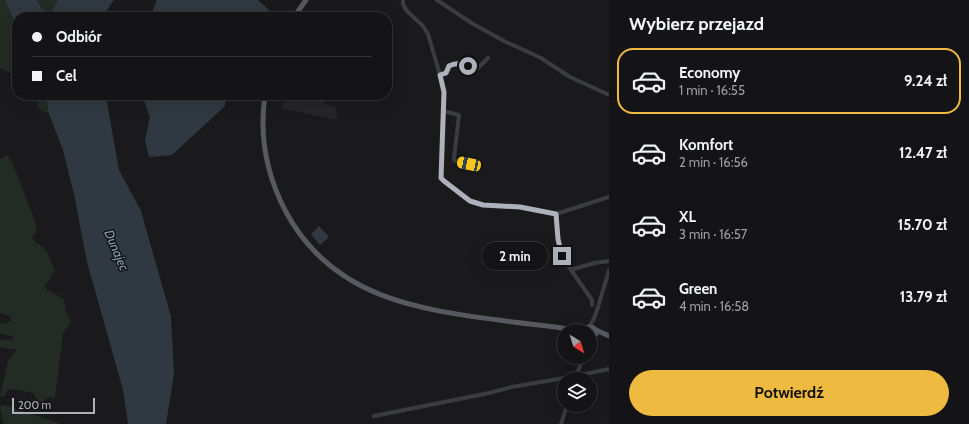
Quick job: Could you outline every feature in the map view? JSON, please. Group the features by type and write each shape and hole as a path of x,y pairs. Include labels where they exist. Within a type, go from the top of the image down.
{"main road":[{"path":"298,12 306,0"},
{"path":"265,100 263,122 264,143 267,161 276,191 288,215 300,233 316,252 345,277 381,295 432,310 557,328"},
{"path":"597,334 608,336"}],"street":[{"path":"403,0 406,10 423,26 428,34 444,92 441,178 444,181 470,201 483,205 520,207 556,214 609,197"},
{"path":"437,0 473,24 506,42 531,53 570,77 609,95"},
{"path":"440,75 446,73 449,66 454,63 477,69 488,58"},
{"path":"443,111 458,115 454,158 455,161 469,164"},
{"path":"556,214 558,239 562,256 592,300 592,305"},
{"path":"571,270 594,263 609,262"},
{"path":"593,324 609,270"},
{"path":"597,372 609,369"},
{"path":"374,416 512,387 557,381"},
{"path":"561,424 565,412"}],"shaded area":[{"path":"0,0 5,0 12,16 12,74 0,68"},
{"path":"37,0 58,0 52,12 42,9"},
{"path":"36,100 45,100 49,114 37,108 38,103"},
{"path":"287,100 324,100 324,104 336,107 337,120 280,108"},
{"path":"7,155 13,164 35,221 37,232 32,237 36,243 43,247 47,252 54,271 49,281 44,285 47,290 64,299 66,311 71,322 63,333 55,398 50,397 44,400 44,407 33,393 16,389 8,390 4,397 0,396 8,361 17,349 0,347 0,339 12,341 14,337 0,333 0,323 5,324 11,321 10,316 0,313 0,159"},
{"path":"4,405 61,424 4,424 0,406"}],"water":[{"path":"5,0 37,0 42,9 49,12 12,12 12,16"},
{"path":"58,0 114,0 106,12 52,12"},
{"path":"157,0 258,0 271,12 152,12"},
{"name":"Dunajec","path":"46,100 107,100 119,170 141,211 171,317 174,374 166,424 128,424 123,390 87,262 74,194 63,150 49,114"},
{"path":"144,100 226,100 225,106 172,155 149,157 145,140 150,117"},
{"path":"319,226 329,237 320,245 311,234"}],"route":[{"path":"468,66 454,63 449,66 446,73 440,75 444,92 441,178 470,201 483,205 520,207 556,214 558,239 562,256"}]}
